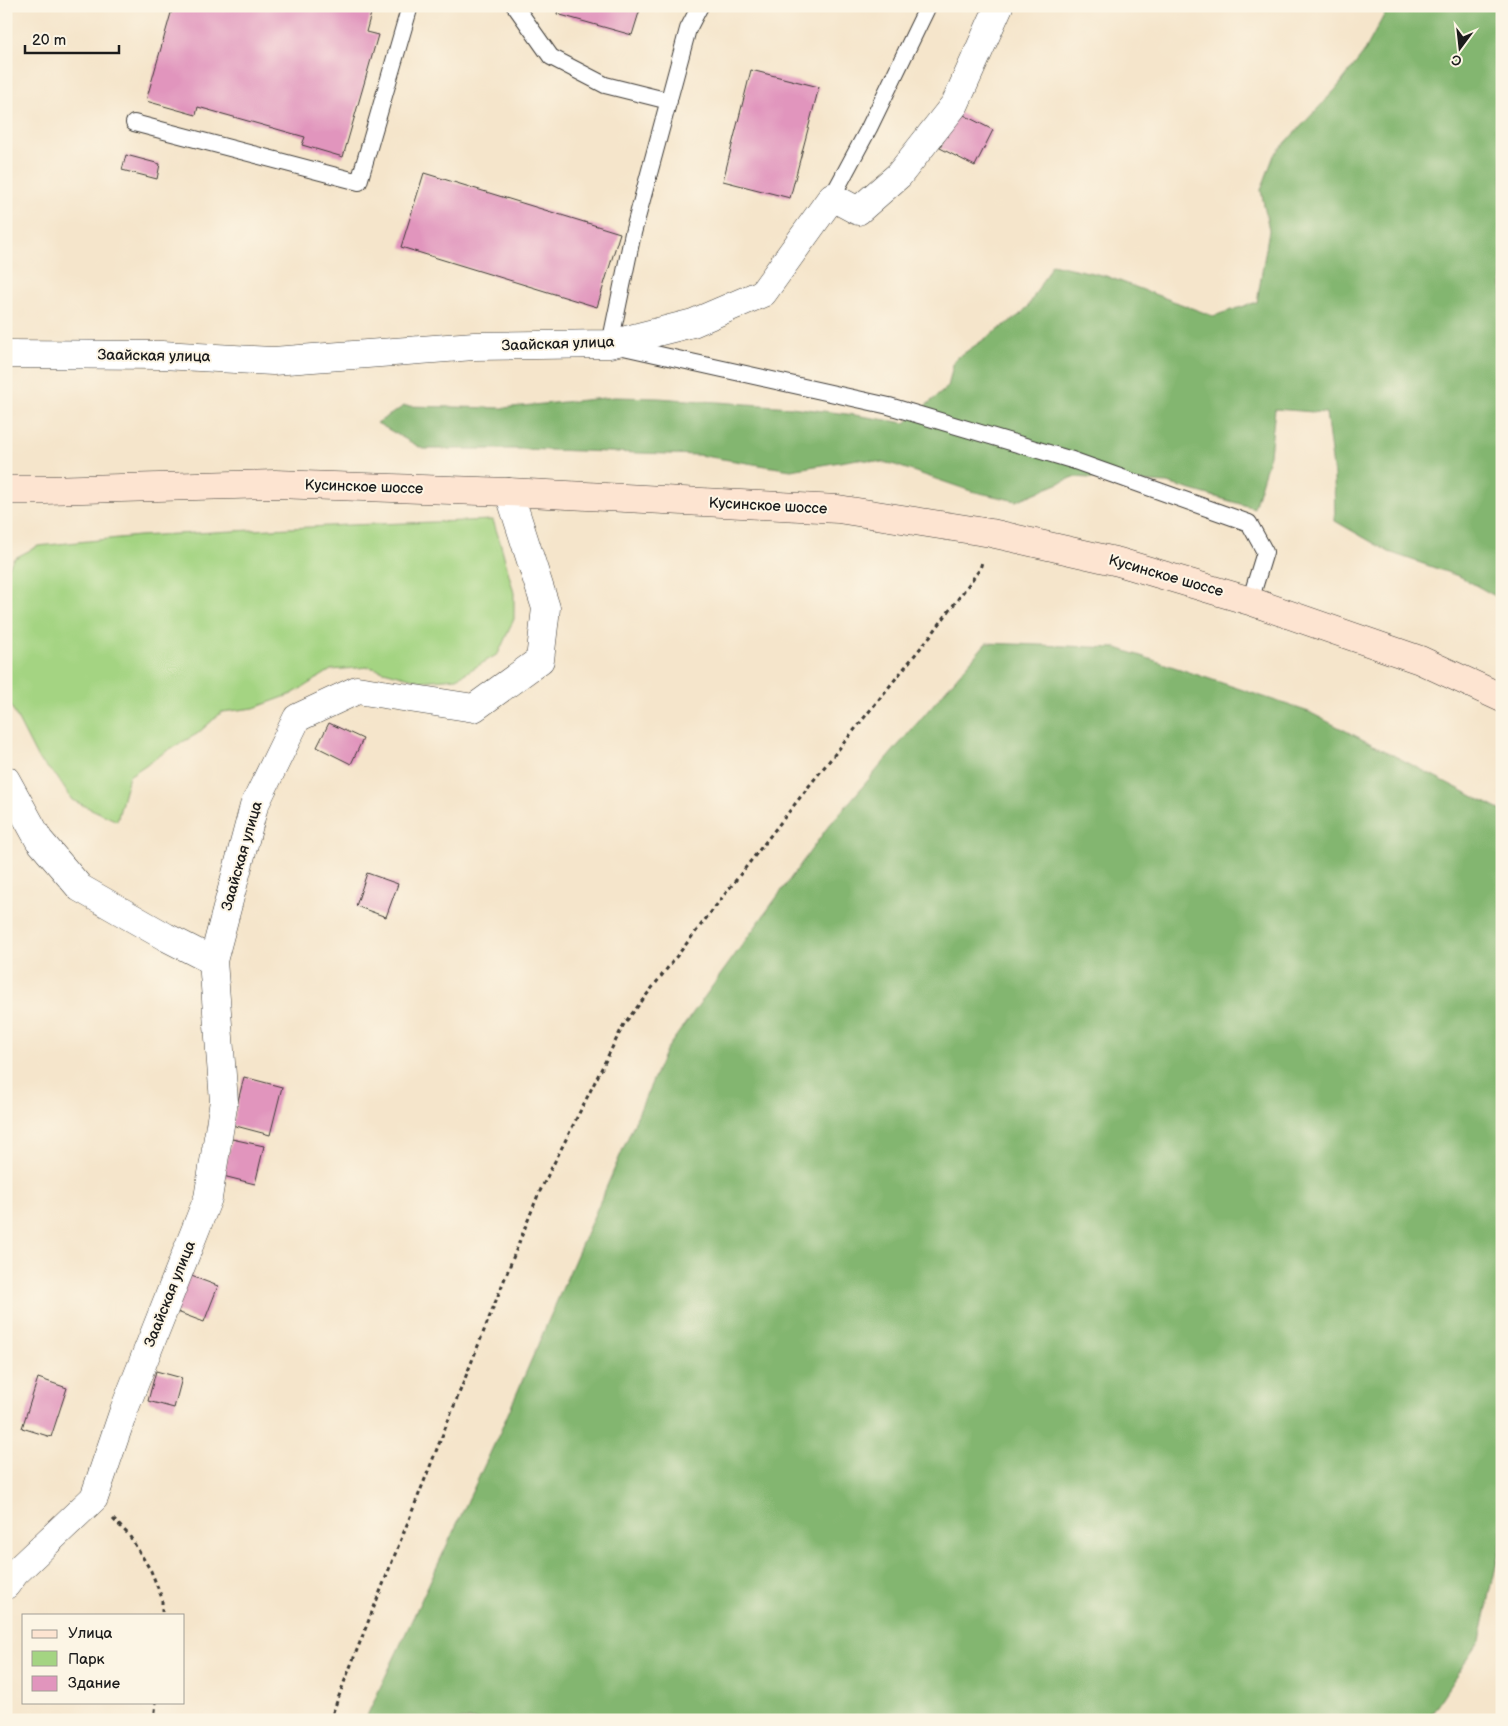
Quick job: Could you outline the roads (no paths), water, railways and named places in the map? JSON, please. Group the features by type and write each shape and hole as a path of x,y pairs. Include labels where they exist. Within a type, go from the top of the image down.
{"main road":[{"name":"Кусинское шоссе","path":"6,490 275,484 509,492 838,509 991,532 1119,562 1250,601 1420,660 1502,698"}],"street":[{"path":"832,197 858,211 899,175 954,104 999,6"},
{"name":"Заайская улица","path":"6,354 162,355 273,361 474,346 610,344 693,323 763,293 832,197"},
{"name":"Заайская улица","path":"6,1585 15,1573 94,1498 124,1410 208,1198 224,1101 212,961 254,806 297,718 357,690 474,708 540,660 546,608 509,492"},
{"path":"6,780 39,840 80,888 212,961"}],"lane":[{"path":"134,123 359,182 410,6"},
{"path":"515,6 551,57 606,85 669,101"},
{"path":"700,6 688,29 633,233 610,344 889,406 1072,460 1249,523 1265,552 1250,601"},
{"path":"832,197 869,128 928,6"}]}
